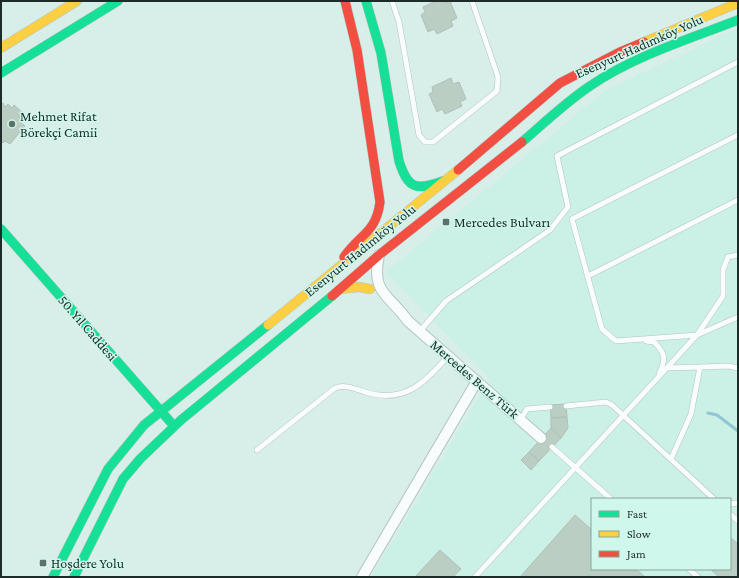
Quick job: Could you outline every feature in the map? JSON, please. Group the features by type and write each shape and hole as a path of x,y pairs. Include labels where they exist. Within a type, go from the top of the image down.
{"main road":[{"path":"1,48 77,1"},
{"path":"1,72 118,1"},
{"path":"338,269 348,250 375,224 379,214 380,202 357,50 344,1"},
{"path":"366,1 381,53 399,161 404,176 412,186 421,189 449,178"},
{"name":"Esenyurt Hadımköy Yolu","path":"74,577 123,479 140,459 174,426 340,289 359,262 449,178 560,83 620,52 738,3"},
{"name":"Esenyurt Hadımköy Yolu","path":"53,577 108,469 144,425 161,411 338,269 379,255 465,188 590,86 609,74 637,60 738,20"},
{"name":"50. Yıl Caddesi","path":"1,229 174,426"},
{"path":"340,289 359,287 370,289"}],"street":[{"name":"Mercedes Benz Türk","path":"379,255 376,278 381,291 401,311 408,321 541,438"},
{"name":"Mercedes Benz Türk","path":"359,262 370,289 401,318 408,321"},
{"path":"362,577 477,381"}],"lane":[{"path":"392,1 399,22 419,135 425,142 433,142 497,91 498,77 472,1"},
{"path":"420,332 446,302 550,230 568,207 557,156 738,62"},
{"path":"738,135 572,219 602,329 616,341 697,335 738,317"},
{"path":"588,276 738,200"},
{"path":"474,577 697,335 723,296 723,270 728,257 738,255"},
{"path":"634,340 654,342 663,351 664,363 656,380"},
{"path":"257,450 335,388 344,386 379,396 395,396 424,383 448,356"},
{"path":"667,368 729,366 738,368"},
{"path":"671,459 691,414 700,367"},
{"path":"566,406 606,402 623,415 713,498"},
{"path":"521,420 527,409 550,407"},
{"path":"552,447 610,498"},
{"path":"690,570 698,577"}],"shaded area":[{"path":"738,28 738,577 371,577 490,379 386,272 606,90"}],"building":[{"path":"436,1 444,1 445,3 450,1 457,18 451,21 453,26 437,34 434,29 428,32 421,15 425,12 423,7"},
{"path":"451,78 453,84 459,82 466,99 460,102 462,106 445,114 442,109 437,112 429,94 433,92 432,87"},
{"name":"Mehmet Rifat Börekçi Camii","path":"3,103 5,107 8,104 12,108 14,105 22,112 19,116 23,119 20,122 25,126 10,144 5,141 3,143 1,141 1,105"},
{"path":"566,404 567,417 551,418 550,405"},
{"path":"567,417 568,428 561,438 551,428 551,418"},
{"path":"551,428 561,438 539,461 529,452"},
{"path":"529,452 539,461 531,470 521,460"},
{"path":"575,515 591,529 591,570 637,570 645,577 520,577"},
{"path":"731,538 738,544 738,577 719,577 711,570 731,570"},
{"path":"440,550 461,569 453,577 415,577"}],"waterway":[{"path":"708,413 717,415 738,431"}],"traffic: fast":[{"path":"1,73 118,1"},
{"path":"366,1 381,53 399,161 402,170 406,177 414,185 426,186 443,181"},
{"path":"522,142 572,99 607,75 662,49 738,20"},
{"path":"1,229 174,426"},
{"path":"74,577 123,479 140,459 181,420 332,296"},
{"path":"53,577 108,469 144,425 268,325"}],"traffic: slow":[{"path":"1,48 77,1"},
{"path":"644,42 738,3"},
{"path":"268,325 458,170"},
{"path":"340,289 359,287 370,289"}],"traffic: jam":[{"path":"344,257 371,227 378,212 380,202 357,50 345,1"},
{"path":"458,170 560,83 620,52 644,42"},
{"path":"332,296 379,255 522,142"}],"place":[{"name":"Mehmet Rifat Börekçi Camii","path":"12,124"},
{"name":"Mercedes Bulvarı","path":"446,222"},
{"name":"Hoşdere Yolu","path":"43,563"}]}
